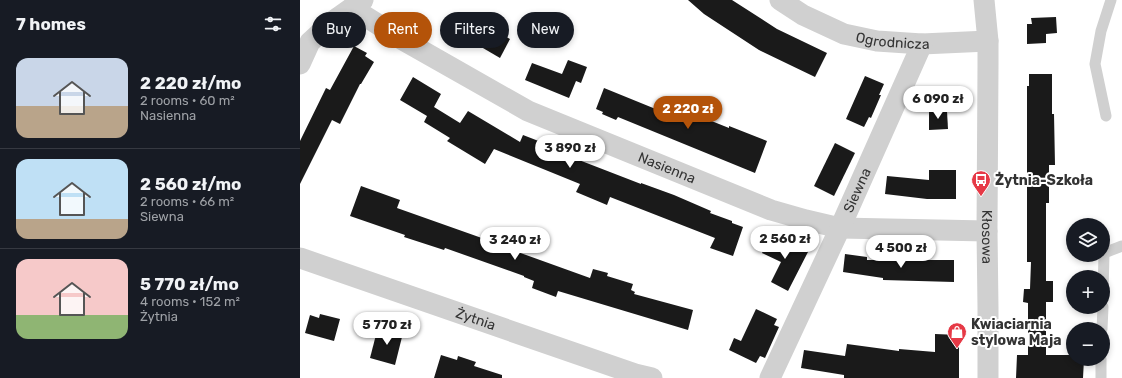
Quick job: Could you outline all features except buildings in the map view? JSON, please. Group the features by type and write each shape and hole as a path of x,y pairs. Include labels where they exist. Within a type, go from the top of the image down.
{"street":[{"name":"Ogrodnicza","path":"780,0 806,8 844,34 877,41 922,44 988,41"},
{"name":"Kłosowa","path":"984,0 988,41 988,378"},
{"path":"300,64 310,42 334,21 358,4"},
{"name":"Nasienna","path":"358,4 403,40 528,111 771,210 840,228 987,231"},
{"name":"Siewna","path":"770,378 840,228 922,44"},
{"name":"Żytnia","path":"300,258 635,374 652,378"}],"lane":[{"path":"1106,116 1095,64 1101,30 1111,0"},
{"path":"1104,270 1104,252 1122,246"},
{"path":"1101,366 1101,378"}],"place":[{"name":"Żytnia-Szkoła","path":"981,197"},
{"name":"Kwiaciarnia stylowa Maja","path":"957,349"}]}
